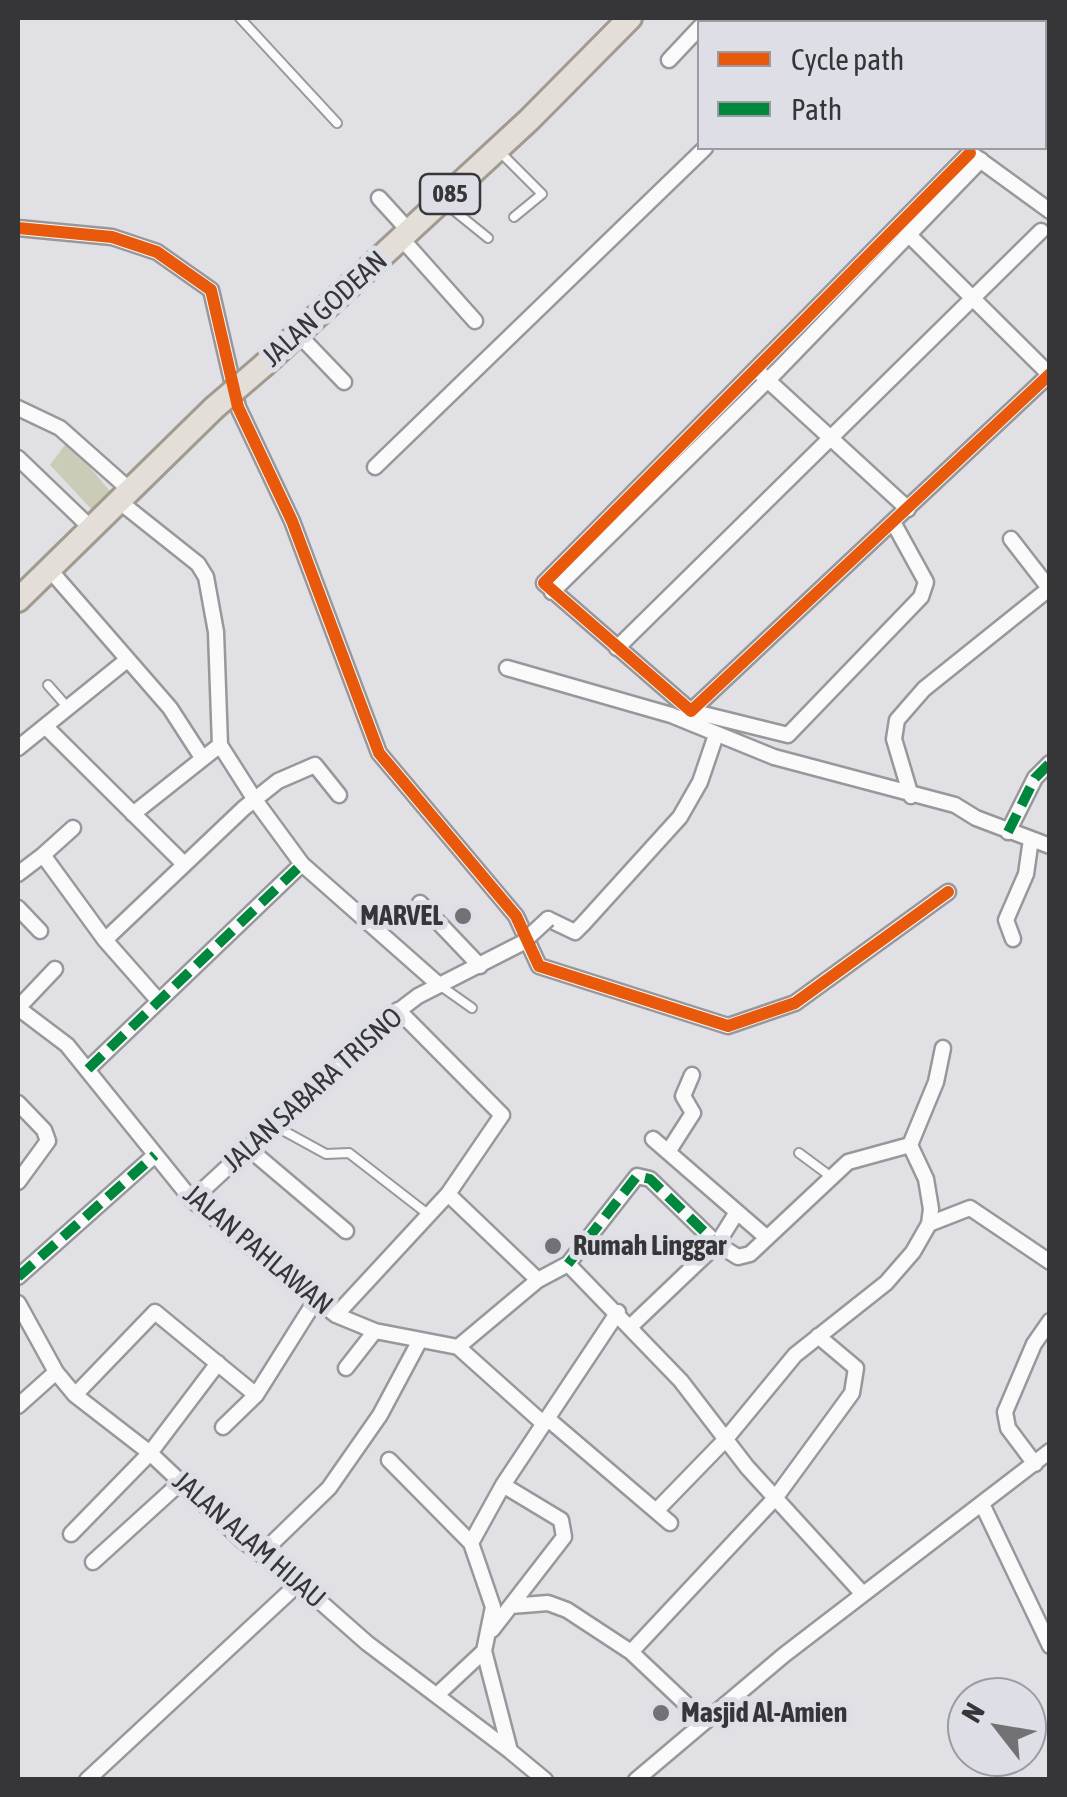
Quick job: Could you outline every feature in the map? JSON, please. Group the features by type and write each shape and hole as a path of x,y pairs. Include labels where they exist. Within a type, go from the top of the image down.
{"main road":[{"name":"JALAN GODEAN","path":"18,600 214,408 498,150 630,18"}],"street":[{"path":"669,60 697,30"},
{"path":"375,467 703,150"},
{"path":"971,154 1050,210"},
{"path":"762,375 910,236 971,154"},
{"path":"893,522 926,582 921,597 788,735 691,711 552,592 971,154"},
{"path":"378,198 475,321"},
{"path":"18,228 128,242 158,252 211,290 238,406 292,521 380,753 516,916 539,966 728,1026 795,1003 948,892"},
{"path":"618,648 1041,231"},
{"path":"691,711 1049,374 910,236"},
{"path":"298,334 344,382"},
{"path":"762,375 908,509"},
{"path":"18,408 60,428 198,564 206,577 216,632 212,749 133,814"},
{"path":"18,478 24,463 92,529"},
{"path":"911,796 894,739 897,720 924,689 1049,588 1012,540"},
{"path":"50,570 170,708 212,749 249,804 302,864 438,984"},
{"path":"18,748 127,660"},
{"path":"508,668 670,715 716,735 911,796 955,805 1008,832 1050,846"},
{"path":"46,726 184,864"},
{"name":"JALAN SABARA TRISNO","path":"192,1200 398,1010 438,984 522,943 548,919 575,932 680,817 700,782 716,735"},
{"path":"105,940 249,804 308,764 315,765 339,794"},
{"path":"1008,832 1036,778 1050,764"},
{"path":"18,874 73,828"},
{"path":"1013,939 1008,912 1024,879 1032,840"},
{"path":"43,855 105,940 157,999"},
{"path":"88,1069 302,864"},
{"path":"420,903 480,966"},
{"path":"18,908 40,931"},
{"path":"18,1008 55,969"},
{"name":"JALAN PAHLAWAN","path":"18,1008 50,1031 88,1069 192,1200 336,1315 374,1331 458,1347"},
{"path":"336,1315 448,1194 502,1115 398,1010"},
{"path":"657,1510 725,1440 795,1355 899,1271 929,1224 930,1193 910,1145 936,1082 943,1048"},
{"path":"668,1152 693,1113 683,1096 692,1075"},
{"path":"18,1103 44,1130 48,1141 18,1182"},
{"path":"653,1139 766,1237"},
{"path":"670,1523 458,1347 538,1280 568,1264 637,1176 650,1179 717,1244 744,1256 848,1162 910,1145"},
{"path":"248,1148 346,1231"},
{"path":"18,1277 155,1155"},
{"path":"448,1194 538,1280"},
{"path":"929,1224 970,1208 1050,1262"},
{"path":"631,1326 717,1244 737,1212"},
{"path":"568,1264 681,1381 725,1440 862,1593"},
{"path":"223,1427 256,1395 317,1298"},
{"name":"JALAN ALAM HIJAU","path":"18,1302 56,1372 76,1395 150,1453 260,1554 299,1582 367,1643 545,1780"},
{"path":"76,1395 154,1312 161,1312 256,1395"},
{"path":"471,1543 503,1484 618,1312"},
{"path":"1035,1464 1008,1428 1005,1412 1034,1344 1050,1321"},
{"path":"346,1368 374,1331"},
{"path":"632,1652 776,1497 852,1392 858,1379 847,1359 818,1336"},
{"path":"260,1554 329,1488 380,1416 419,1342"},
{"path":"72,1534 150,1453 218,1363"},
{"path":"18,1406 56,1372"},
{"path":"636,1780 862,1593 983,1506 1050,1451"},
{"path":"389,1460 471,1543 493,1607 484,1651 510,1751"},
{"path":"93,1562 180,1483"},
{"path":"488,1634 564,1538 562,1520 503,1484"},
{"path":"983,1506 1048,1640"},
{"path":"87,1780 299,1582"},
{"path":"511,1606 548,1603 566,1610 632,1652 704,1722"},
{"path":"438,1694 484,1651"}],"lane":[{"path":"240,18 338,123"},
{"path":"498,150 542,194 514,217"},
{"path":"442,202 488,238"},
{"path":"48,685 69,709"},
{"path":"438,984 472,1008"},
{"path":"274,1126 326,1154 349,1153 428,1215"},
{"path":"799,1152 830,1176"}],"green space":[{"path":"68,441 113,495 95,513 50,465"}],"marked path":[{"path":"1008,832 1035,778 1050,763"},
{"path":"88,1069 302,864"},
{"path":"18,1277 155,1155"},
{"path":"568,1264 637,1176 650,1179 717,1244"}],"cycle path":[{"path":"970,153 544,583 691,711 1050,374"},
{"path":"18,228 112,237 157,252 211,290 238,407 292,521 379,753 516,916 539,966 728,1026 795,1003 948,892"}],"place":[{"name":"MARVEL","path":"463,916"},
{"name":"Rumah Linggar","path":"553,1246"},
{"name":"Masjid Al-Amien","path":"661,1713"}]}
